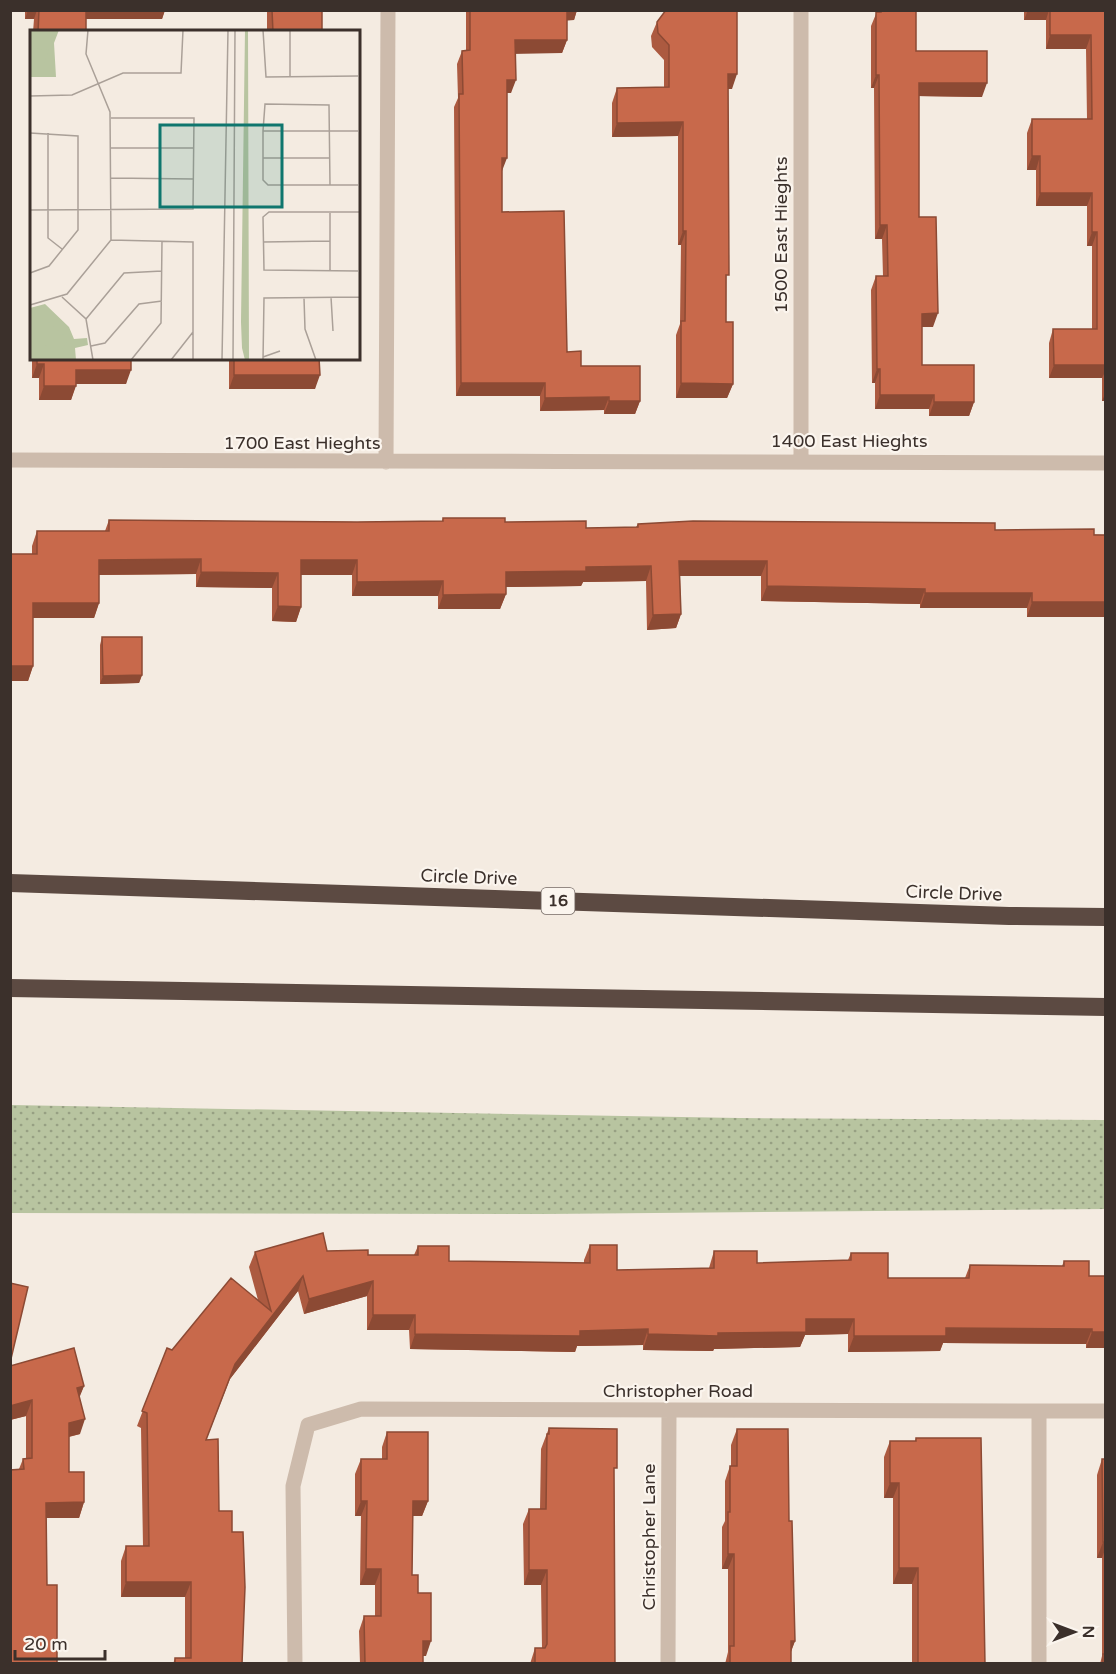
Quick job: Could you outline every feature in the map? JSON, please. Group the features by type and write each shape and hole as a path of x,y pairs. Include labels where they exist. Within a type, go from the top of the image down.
{"highway":[{"name":"Circle Drive","path":"10,883 998,915 1106,916"},
{"path":"10,988 1106,1007"}],"street":[{"path":"386,462 388,10"},
{"name":"1500 East Hieghts","path":"801,10 801,459"},
{"name":"1400 East Hieghts","path":"593,463 801,459 1106,463"},
{"name":"1700 East Hieghts","path":"10,460 593,463"},
{"name":"Christopher Road","path":"295,1664 293,1486 308,1425 362,1409 1106,1411"},
{"name":"Christopher Lane","path":"668,1664 669,1411"},
{"path":"1039,1411 1039,1664"}],"green space":[{"path":"11,1105 739,1118 1105,1120 1105,1209 545,1214 11,1213"}],"building":[{"path":"39,10 86,10 86,30 38,30"},
{"path":"272,10 322,10 322,30 273,30"},
{"path":"470,10 567,10 567,40 515,40 516,80 507,80 507,158 502,158 502,212 564,211 567,352 581,351 581,366 640,366 640,401 609,401 609,397 545,398 545,383 461,383 459,94 463,94 462,51 470,50"},
{"path":"666,10 737,11 737,74 728,74 729,275 726,275 726,322 733,322 733,384 681,383 681,321 685,321 686,231 683,231 683,122 617,123 617,88 669,87 669,45 658,33 657,22"},
{"path":"881,10 916,10 916,51 987,51 987,83 919,83 919,217 936,217 938,313 922,314 922,365 974,365 974,402 934,402 934,395 880,395 880,369 877,369 876,276 888,276 887,225 880,225 879,75 876,75 876,12 881,12"},
{"path":"1050,10 1106,10 1106,365 1054,365 1053,329 1097,329 1097,232 1092,232 1092,193 1040,193 1040,156 1032,156 1032,119 1092,119 1091,35 1050,35"},
{"path":"37,360 131,360 131,370 76,370 76,386 44,386 44,364 37,364"},
{"path":"234,360 319,360 320,375 234,375"},
{"path":"443,518 505,518 505,522 586,521 586,528 638,527 638,524 693,521 995,523 995,530 1094,529 1094,535 1106,535 1106,602 1032,602 1032,593 925,593 925,589 767,586 767,561 679,561 681,614 653,615 651,566 586,567 586,571 506,572 506,594 443,595 443,581 357,582 357,560 301,560 301,607 278,606 278,573 201,572 201,559 99,560 99,603 33,603 33,666 10,666 10,554 37,554 37,531 109,531 109,520 357,522 443,521"},
{"path":"102,637 142,637 142,675 103,676"},
{"path":"323,1233 327,1251 368,1250 368,1255 418,1255 418,1246 449,1246 449,1261 590,1263 590,1245 617,1245 617,1270 714,1268 714,1251 757,1251 757,1263 851,1260 851,1253 888,1253 888,1278 969,1278 970,1265 1064,1266 1064,1261 1089,1261 1089,1276 1106,1276 1106,1332 1092,1332 1092,1329 946,1328 946,1336 854,1336 854,1319 806,1319 806,1332 718,1333 718,1336 648,1334 648,1329 580,1331 580,1336 415,1334 415,1315 373,1315 373,1281 309,1299 303,1276 235,1364 206,1440 218,1439 219,1511 232,1511 232,1532 243,1532 245,1587 242,1664 175,1664 175,1658 191,1658 191,1582 126,1582 126,1546 149,1546 147,1413 142,1411 167,1348 172,1350 231,1278 271,1311 255,1252"},
{"path":"10,1283 28,1287 10,1363"},
{"path":"74,1348 84,1386 77,1388 85,1419 69,1423 69,1472 84,1472 84,1502 46,1503 47,1585 57,1585 57,1664 10,1664 10,1470 24,1469 23,1459 32,1458 32,1400 10,1406 10,1366"},
{"path":"549,1428 617,1429 617,1468 614,1468 615,1664 535,1664 535,1648 545,1648 547,1644 547,1570 529,1570 529,1509 546,1509"},
{"path":"737,1429 788,1429 789,1521 792,1521 795,1641 791,1641 791,1664 730,1664 730,1646 734,1646 734,1554 728,1554 728,1512 730,1512 730,1466 737,1466"},
{"path":"387,1432 428,1432 428,1501 413,1501 412,1575 418,1575 418,1593 431,1593 431,1641 423,1641 423,1664 365,1664 364,1616 381,1616 381,1569 366,1569 367,1501 361,1501 361,1459 387,1459"},
{"path":"916,1438 981,1438 985,1664 918,1664 918,1568 899,1568 899,1483 890,1483 890,1441 916,1441"},
{"path":"1102,1459 1106,1459 1106,1542 1103,1542"},
{"path":"1103,1654 1106,1654 1106,1664 1103,1664"}]}
